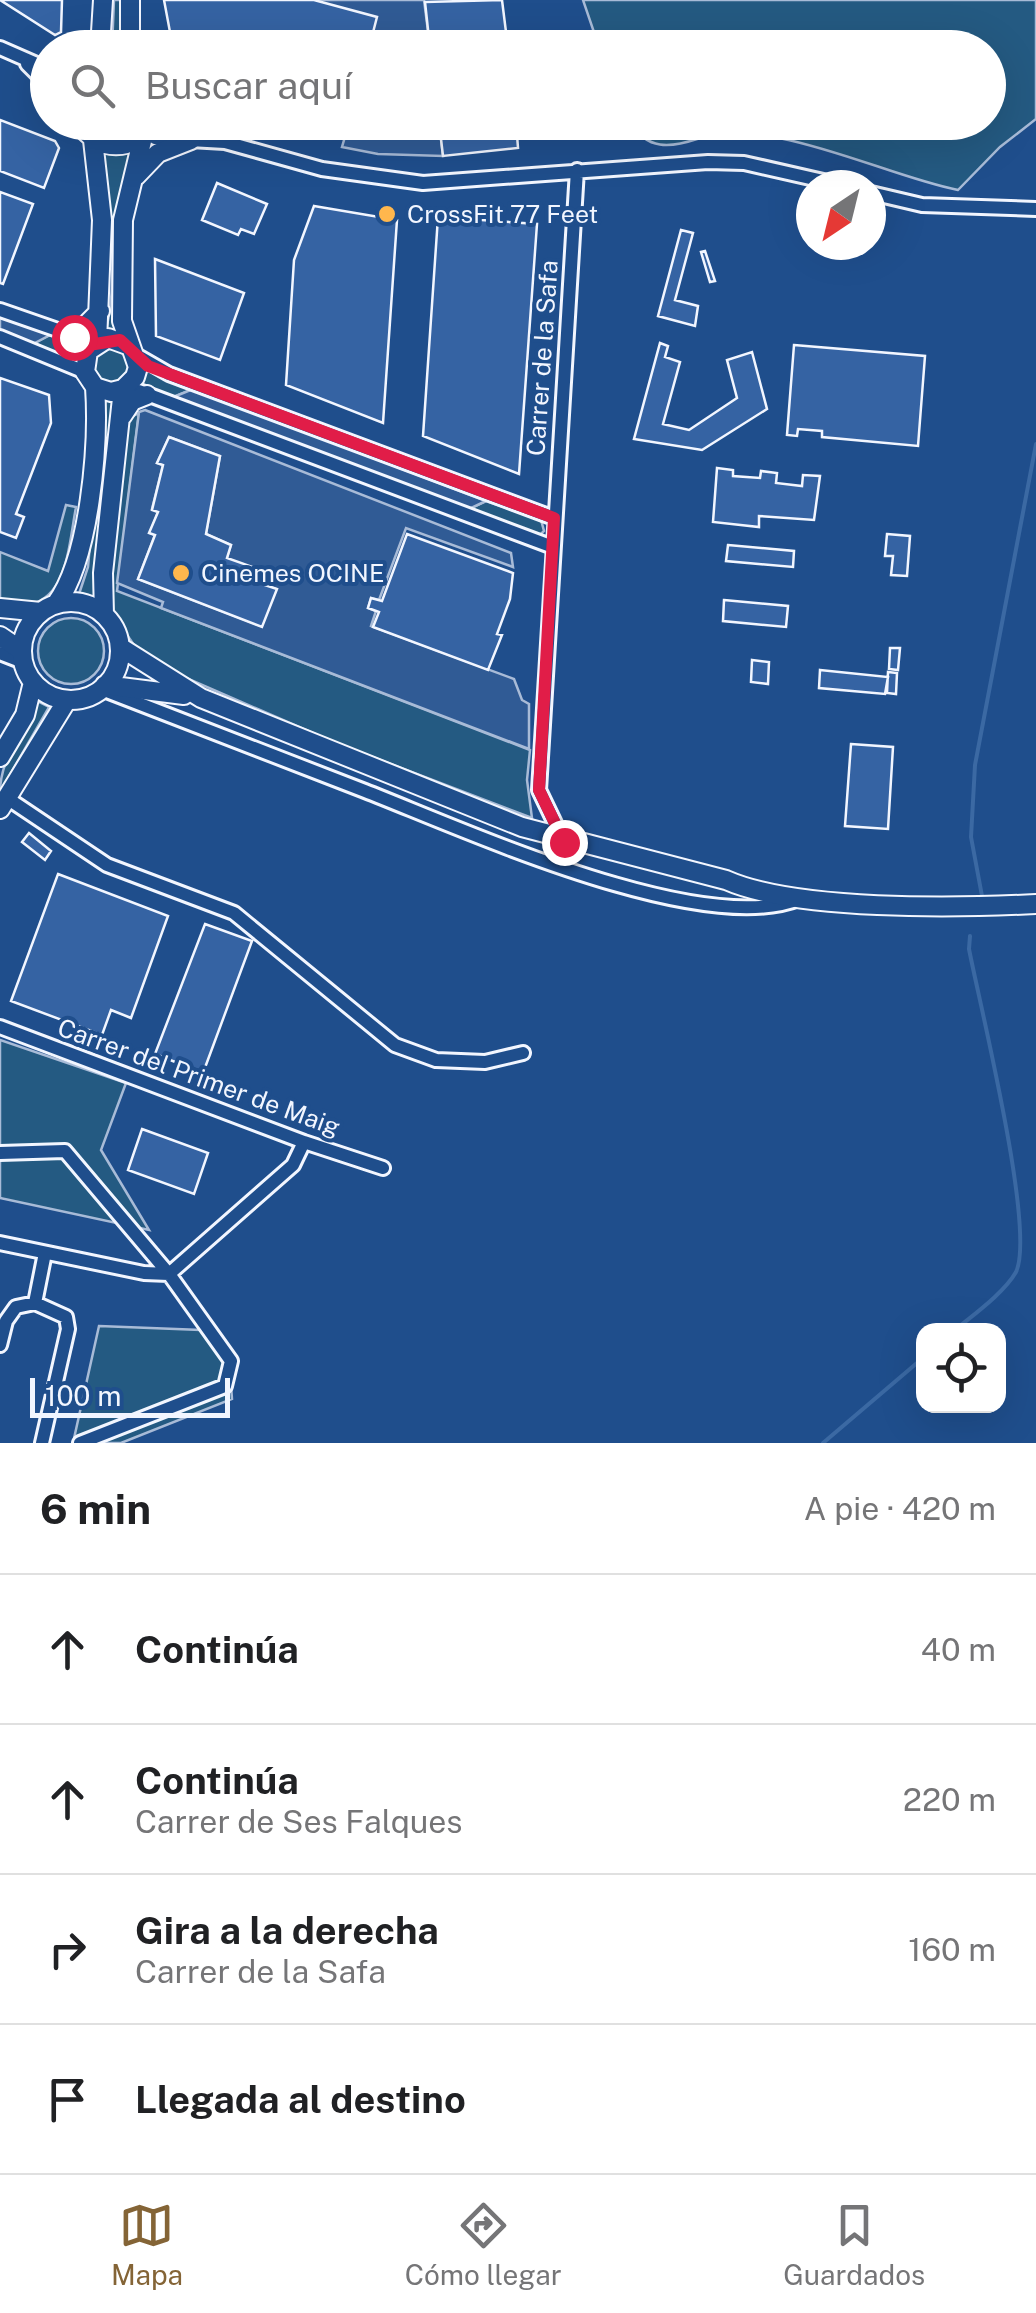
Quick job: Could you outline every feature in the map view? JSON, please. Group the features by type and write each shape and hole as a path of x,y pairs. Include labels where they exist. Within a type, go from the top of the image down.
{"street":[{"path":"101,30 103,0"},
{"path":"130,0 130,30"},
{"path":"0,48 30,62"},
{"path":"22,59 30,67"},
{"path":"22,656 25,633 72,580 82,537 97,420 88,351 96,343 100,310 102,220 93,140 110,146 127,145 134,140"},
{"path":"0,337 111,392 125,388 135,378 133,351 122,322 123,220 145,140"},
{"path":"130,185 158,153 179,140"},
{"path":"218,140 322,169 423,183 577,170 744,163 796,175"},
{"name":"Carrer de la Safa","path":"564,842 539,790 577,170"},
{"path":"886,196 922,205 1036,208"},
{"path":"0,310 96,343 120,340 169,374 554,518"},
{"path":"74,337 100,310"},
{"path":"125,388 553,547"},
{"path":"125,388 103,572 104,615 120,647 201,698 564,842 726,880 748,890 802,898 980,908 1036,904"},
{"path":"120,420 132,401 147,394"},
{"path":"0,608 82,603 104,615"},
{"path":"0,636 22,656 33,682 48,694 67,700 83,698 103,687 116,670 120,647"},
{"path":"0,653 22,656"},
{"path":"0,757 25,715 33,682"},
{"path":"103,687 201,698"},
{"path":"103,687 593,876 724,907 781,906 802,898"},
{"path":"67,700 48,725 4,804 107,865 234,913 395,1045 436,1060 485,1062 523,1053"},
{"path":"724,907 731,898 726,880"},
{"name":"Carrer del Primer de Maig","path":"0,1026 304,1142 383,1168"},
{"path":"169,1274 293,1165 304,1142"},
{"path":"0,1153 64,1151 169,1274 231,1361 225,1386 119,1438 80,1443"},
{"path":"0,1243 169,1274"},
{"path":"35,1304 45,1253"},
{"path":"0,1345 10,1312 35,1304 57,1309 66,1317 68,1329 42,1443"}],"shaded area":[{"path":"114,0 124,0 127,30 113,30"},
{"path":"314,0 424,0 428,30 349,30"},
{"path":"583,0 1036,0 1036,119 1000,147 958,190 786,140 1006,140 1006,30 593,30"},
{"path":"344,140 441,140 443,156 378,154 342,147"},
{"path":"648,140 693,140 678,144"},
{"path":"135,145 121,337 104,335 111,295 112,245 101,154"},
{"path":"0,316 50,335 31,345 0,333"},
{"path":"50,335 84,346 76,365 31,345"},
{"path":"111,349 123,354 128,366 123,378 111,383 99,378 94,366 99,354"},
{"path":"140,367 193,389 171,398 135,387"},
{"path":"193,389 486,501 467,510 171,398"},
{"path":"103,397 117,398 100,600 79,594 88,567"},
{"path":"145,410 511,553 513,567 406,528 379,600 371,598 368,608 376,611 371,626 514,679 522,700 529,704 529,749 161,608 163,602 117,583 139,412","holes":["169,437 220,456 206,534 231,545 227,558 253,581 276,589 261,626 138,579 155,535 150,533 158,512 152,509 163,465 157,463"]},
{"path":"139,413 117,591 530,750 527,780 532,818 336,743 154,664 138,651 108,607 126,419"},
{"path":"486,501 541,520 544,531 540,535 467,510"},
{"path":"66,505 76,507 60,579 39,602 22,606 0,604 0,552 48,571"},
{"path":"71,618 95,627 104,651 95,675 71,684 47,675 38,651 47,627"},
{"path":"35,700 49,707 0,792 8,757"},
{"path":"0,1040 126,1083 101,1150 149,1230 0,1198"},
{"path":"99,1326 201,1330 230,1371 232,1399 121,1443 73,1443"}],"building":[{"path":"0,0 62,0 61,30 47,30"},
{"path":"164,0 314,0 377,17 374,30 170,30"},
{"path":"502,0 506,30 428,30 425,2"},
{"path":"0,120 30,131 30,140 52,140 59,148 44,188 0,171"},
{"path":"441,140 517,140 518,148 443,156"},
{"path":"217,183 267,204 254,234 241,229 238,235 202,220"},
{"path":"0,192 33,204 3,284 0,283"},
{"path":"314,206 397,220 383,423 286,385 294,260"},
{"path":"438,217 537,224 519,474 423,436"},
{"path":"681,230 693,233 675,300 698,306 695,326 658,316"},
{"path":"705,251 715,281 710,282 701,252"},
{"path":"155,259 244,293 220,360 156,336"},
{"path":"660,343 668,346 665,357 680,362 663,424 689,430 737,398 727,360 752,352 767,409 702,450 634,439"},
{"path":"794,345 925,356 918,446 822,437 822,431 798,429 797,436 787,435"},
{"path":"0,378 49,395 51,423 16,514 24,517 16,538 0,532"},
{"path":"169,437 220,456 206,534 231,545 227,558 258,569 253,581 277,589 262,627 138,579 155,535 149,533 158,512 152,510 163,465 157,463"},
{"path":"717,468 733,470 733,476 760,478 761,471 777,473 776,483 802,486 803,475 820,476 814,520 759,516 759,527 713,522"},
{"path":"407,534 513,573 510,599 497,634 502,635 488,670 373,627 379,612 368,608 371,598 382,601"},
{"path":"887,534 910,536 907,576 891,575 893,556 885,556"},
{"path":"728,545 794,551 793,567 726,561"},
{"path":"724,600 788,606 786,627 723,621"},
{"path":"890,648 900,648 898,670 889,669"},
{"path":"752,660 769,662 768,684 751,682"},
{"path":"820,670 888,677 885,694 819,688"},
{"path":"888,672 897,673 896,694 887,693"},
{"path":"851,744 893,747 888,829 845,826"},
{"path":"29,833 51,851 45,860 22,842"},
{"path":"58,874 168,916 131,1018 111,1010 102,1035 11,1001"},
{"path":"205,924 252,941 203,1073 155,1054"},
{"path":"142,1129 208,1153 194,1194 128,1170"}],"waterway":[{"path":"982,896 971,837 975,765 1036,444"},
{"path":"964,1323 1011,1280 1020,1248 1013,1166 969,949 970,936"},
{"path":"823,1443 916,1364"}],"place":[{"name":"CrossFit 77 Feet","path":"387,214"},
{"name":"Cinemes OCINE","path":"181,573"}],"route":[{"path":"74,337 95,344 108,338 120,340 148,366 554,518 539,790 564,842"}]}
